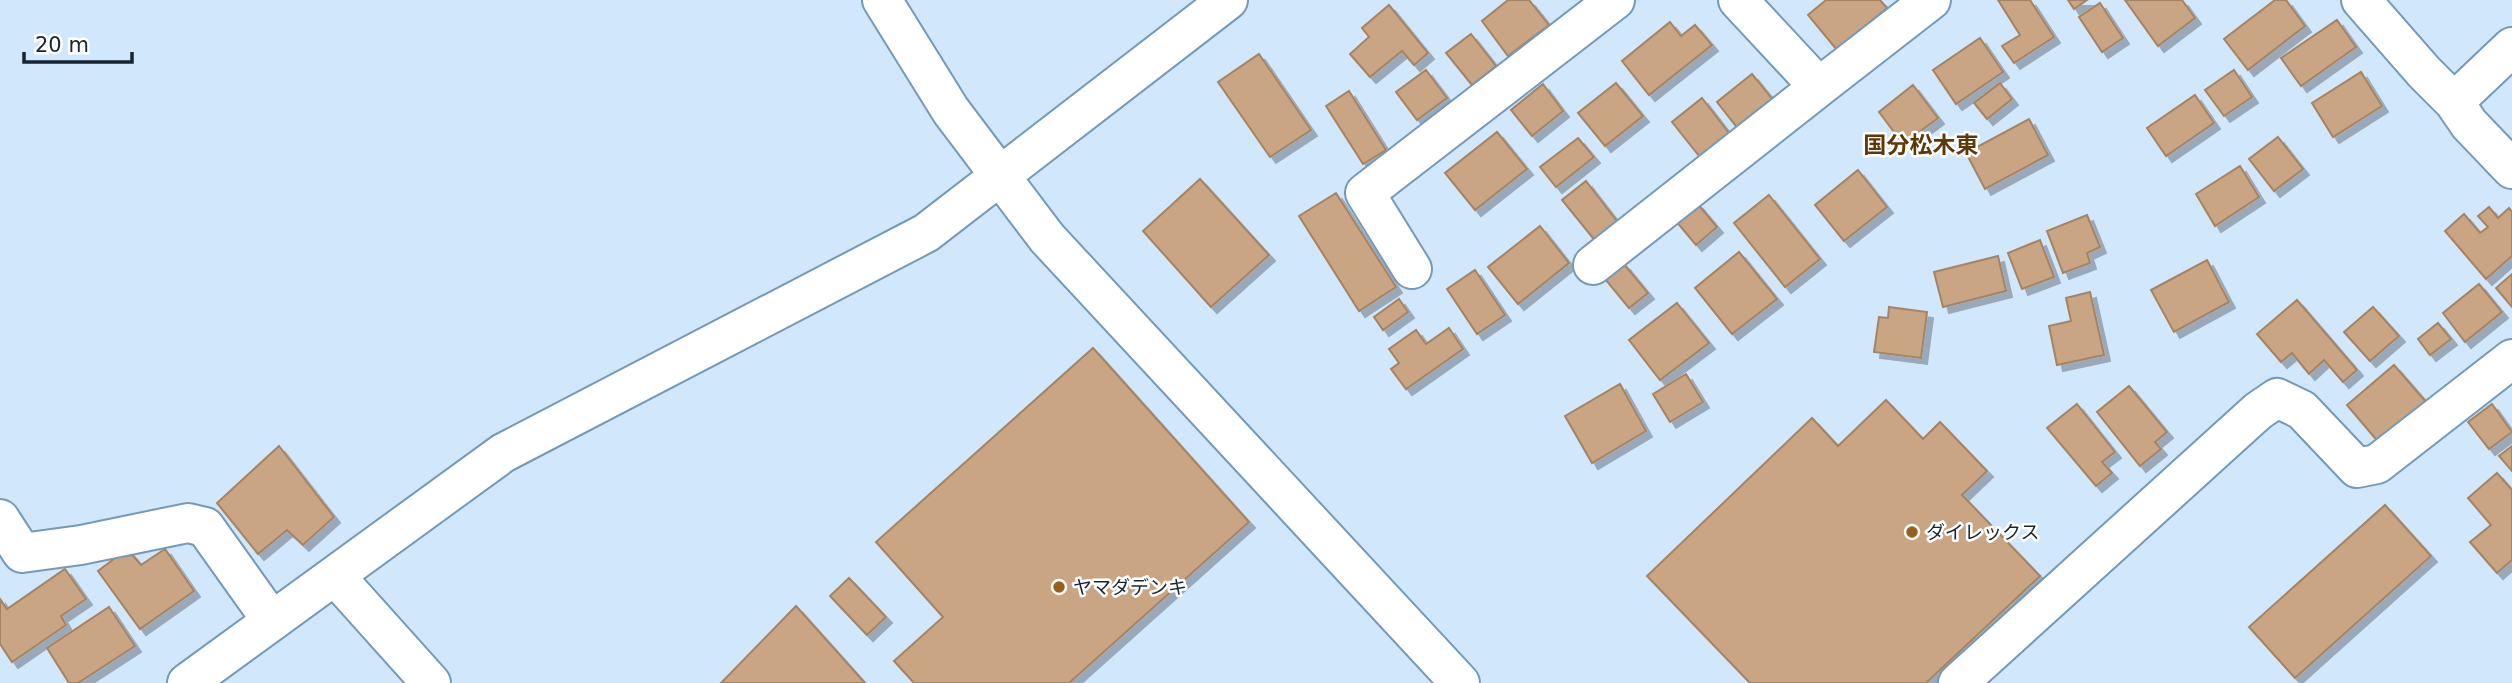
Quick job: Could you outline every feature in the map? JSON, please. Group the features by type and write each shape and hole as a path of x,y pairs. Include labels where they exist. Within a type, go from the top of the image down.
{"street":[{"path":"882,0 951,111 1047,239 1460,683"},
{"path":"187,683 503,453 926,233 1227,0"},
{"path":"1412,269 1365,193 1615,0"},
{"path":"1738,0 1819,88"},
{"path":"1593,265 1931,0"},
{"path":"2361,0 2512,169"},
{"path":"2454,102 2512,47"},
{"path":"1958,683 2258,411 2277,398 2302,410 2357,468 2377,464 2512,359"},
{"path":"0,519 22,553 81,545 188,523 205,527 272,621"},
{"path":"335,576 431,683"}],"building":[{"path":"1508,0 1529,0 1549,25 1508,56 1482,21"},
{"path":"1826,0 1880,0 1887,8 1837,50 1808,15"},
{"path":"1998,0 2030,0 2054,37 2014,63 2002,46 2020,35"},
{"path":"2068,0 2087,0 2074,9"},
{"path":"2125,0 2182,0 2195,18 2158,46"},
{"path":"2275,0 2286,0 2305,26 2248,70 2224,39"},
{"path":"2100,3 2123,38 2102,52 2079,17"},
{"path":"1389,5 1428,53 1414,65 1402,51 1370,77 1350,54 1369,37 1362,28"},
{"path":"2337,20 2356,47 2301,86 2281,58"},
{"path":"1670,22 1681,36 1695,25 1712,45 1649,95 1622,61"},
{"path":"1471,34 1496,66 1472,85 1446,53"},
{"path":"1980,38 2003,72 1956,104 1933,70"},
{"path":"1259,54 1311,130 1270,157 1218,82"},
{"path":"1426,70 1447,98 1417,120 1396,92"},
{"path":"2234,70 2252,97 2224,116 2205,90"},
{"path":"2361,72 2382,106 2333,137 2312,103"},
{"path":"1752,74 1774,101 1739,130 1717,102"},
{"path":"1616,83 1643,116 1605,146 1578,113"},
{"path":"2000,83 2012,99 1987,119 1974,103"},
{"path":"1543,84 1563,111 1532,136 1511,110"},
{"path":"1913,85 1938,118 1903,144 1879,112"},
{"path":"1349,91 1386,150 1363,164 1326,106"},
{"path":"2195,95 2214,123 2166,156 2147,128"},
{"path":"1702,98 1729,133 1700,157 1672,122"},
{"path":"2029,119 2048,155 1985,189 1966,153"},
{"path":"1497,132 1527,169 1475,210 1445,173"},
{"path":"2278,137 2303,169 2274,191 2249,159"},
{"path":"1578,138 1594,157 1556,187 1540,167"},
{"path":"2240,166 2259,197 2215,226 2196,194"},
{"path":"1858,170 1887,207 1844,241 1815,205"},
{"path":"1200,179 1269,255 1211,307 1143,231"},
{"path":"1586,181 1620,225 1597,243 1562,200"},
{"path":"1336,193 1396,287 1359,311 1299,216"},
{"path":"1769,195 1820,259 1785,287 1734,223"},
{"path":"1697,203 1717,227 1696,245 1676,221"},
{"path":"2489,207 2498,218 2509,208 2512,212 2512,256 2486,279 2445,231 2464,214 2480,233 2488,227 2478,216"},
{"path":"2087,215 2100,247 2087,253 2090,263 2063,273 2047,231"},
{"path":"1540,226 1569,263 1518,304 1488,267"},
{"path":"2040,240 2054,277 2022,289 2008,253"},
{"path":"1739,252 1777,299 1732,334 1695,288"},
{"path":"1998,256 2006,291 1943,307 1934,272"},
{"path":"2207,260 2229,302 2174,332 2151,290"},
{"path":"1624,264 1648,293 1629,308 1605,279"},
{"path":"1475,270 1505,315 1477,334 1447,289"},
{"path":"2512,274 2512,307 2496,288"},
{"path":"2479,284 2502,312 2465,342 2443,313"},
{"path":"2090,292 2104,355 2057,365 2049,326 2071,321 2066,298"},
{"path":"1399,299 1408,312 1383,330 1374,317"},
{"path":"2297,300 2357,370 2343,382 2324,360 2309,374 2292,353 2281,362 2257,334"},
{"path":"1677,303 1709,343 1660,380 1629,340"},
{"path":"1889,307 1927,312 1921,358 1874,352 1879,317 1888,318"},
{"path":"2373,307 2399,336 2370,361 2344,332"},
{"path":"2438,323 2451,339 2430,355 2418,339"},
{"path":"1449,328 1463,349 1406,389 1391,369 1399,363 1389,349 1416,330 1426,344"},
{"path":"1093,348 1249,522 1069,683 914,683 894,661 943,617 876,542"},
{"path":"2394,365 2427,403 2380,444 2347,405"},
{"path":"1686,374 1703,402 1670,422 1653,394"},
{"path":"1620,384 1646,431 1592,463 1565,416"},
{"path":"2129,386 2167,432 2155,442 2161,449 2140,466 2097,412"},
{"path":"1886,400 1923,439 1940,422 1987,471 1962,495 2040,576 1926,683 1750,683 1647,576 1812,418 1838,446"},
{"path":"2077,404 2115,452 2102,462 2112,473 2096,486 2047,428"},
{"path":"2492,404 2512,432 2489,449 2468,422"},
{"path":"279,446 334,517 303,545 287,530 258,554 217,503"},
{"path":"2512,446 2512,471 2499,456"},
{"path":"2497,473 2512,490 2512,560 2497,573 2470,542 2491,525 2468,498"},
{"path":"2385,505 2431,556 2295,678 2249,627"},
{"path":"127,549 141,565 165,549 194,591 140,629 98,571"},
{"path":"65,569 86,599 61,616 66,625 12,662 0,644 0,599 7,609"},
{"path":"849,578 886,617 867,635 830,596"},
{"path":"796,606 865,683 721,683"},
{"path":"109,607 135,646 78,683 69,683 47,648"}],"place":[{"name":"ダイレックス","path":"1912,532"},
{"name":"ヤマダデンキ","path":"1059,587"}],"district":[{"name":"国分松木東","path":"1921,145"}]}
